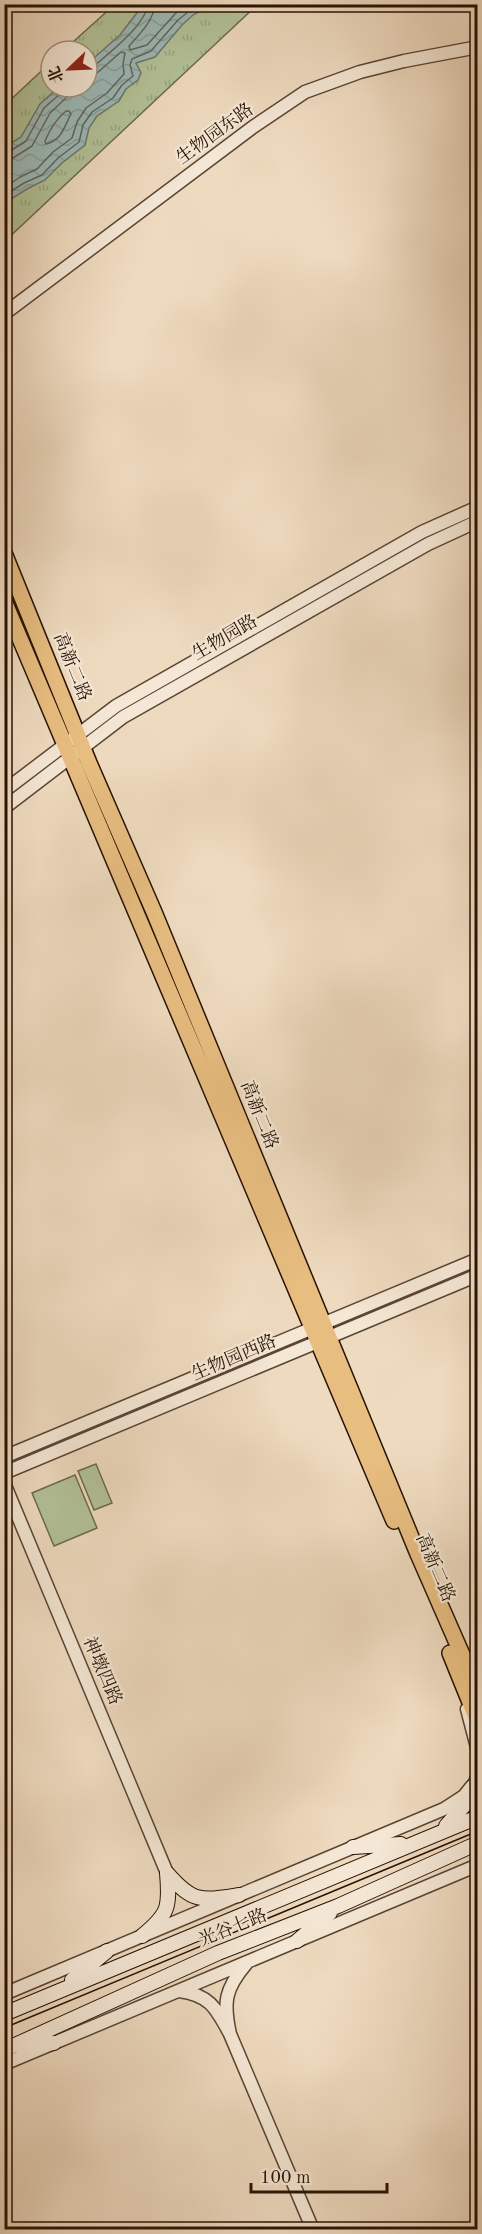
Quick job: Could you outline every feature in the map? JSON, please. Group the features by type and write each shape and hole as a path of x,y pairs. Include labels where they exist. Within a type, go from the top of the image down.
{"main road":[{"name":"高新二路","path":"4,553 80,741 154,912 477,1722"},
{"name":"高新二路","path":"4,601 175,1000 477,1691"},
{"path":"439,1832 459,1814 468,1800 477,1777"},
{"name":"光谷七路","path":"4,2014 477,1816"},
{"path":"353,1847 412,1844"},
{"name":"光谷七路","path":"6,2049 218,1953 338,1906 477,1844"},
{"path":"447,1858 477,1854"},
{"path":"167,1873 181,1889 195,1898 212,1899 239,1895"},
{"path":"142,1936 157,1923 165,1912 169,1898 167,1873"},
{"path":"297,1941 338,1906"},
{"path":"60,1990 108,1951"},
{"path":"6,2049 54,2043"}],"street":[{"name":"生物园东路","path":"4,314 253,127 305,92 360,72 477,47"},
{"name":"生物园路","path":"4,808 116,706 422,532 477,507"},
{"name":"生物园路","path":"80,741 428,544 477,521"},
{"name":"生物园路","path":"4,791 67,751"},
{"name":"生物园西路","path":"4,1473 320,1333 477,1259"},
{"name":"生物园西路","path":"4,1457 320,1333 477,1275"},
{"name":"神墩四路","path":"4,1483 167,1873"},
{"path":"456,1667 477,1751"},
{"path":"4,1994 444,1809 464,1796 477,1777"},
{"path":"4,2064 477,1865"},
{"path":"230,2034 225,2015 226,1996 233,1979 248,1961"},
{"path":"177,1991 192,1993 204,1998 215,2007 230,2034 313,2229"}],"green space":[{"path":"114,5 257,5 5,241 5,105 39,73 39,99 99,99 99,39 76,39"},
{"path":"96,1464 112,1503 94,1510 78,1471"},
{"path":"75,1475 97,1528 54,1546 32,1493"}],"water":[{"path":"143,5 210,5 182,25 155,57 136,63 141,73 138,80 126,89 119,101 97,116 89,128 85,145 45,180 5,203 5,147 21,137 40,104 46,99 99,99 99,53 120,35"}],"tram line":[{"path":"4,2028 478,1831"}]}
